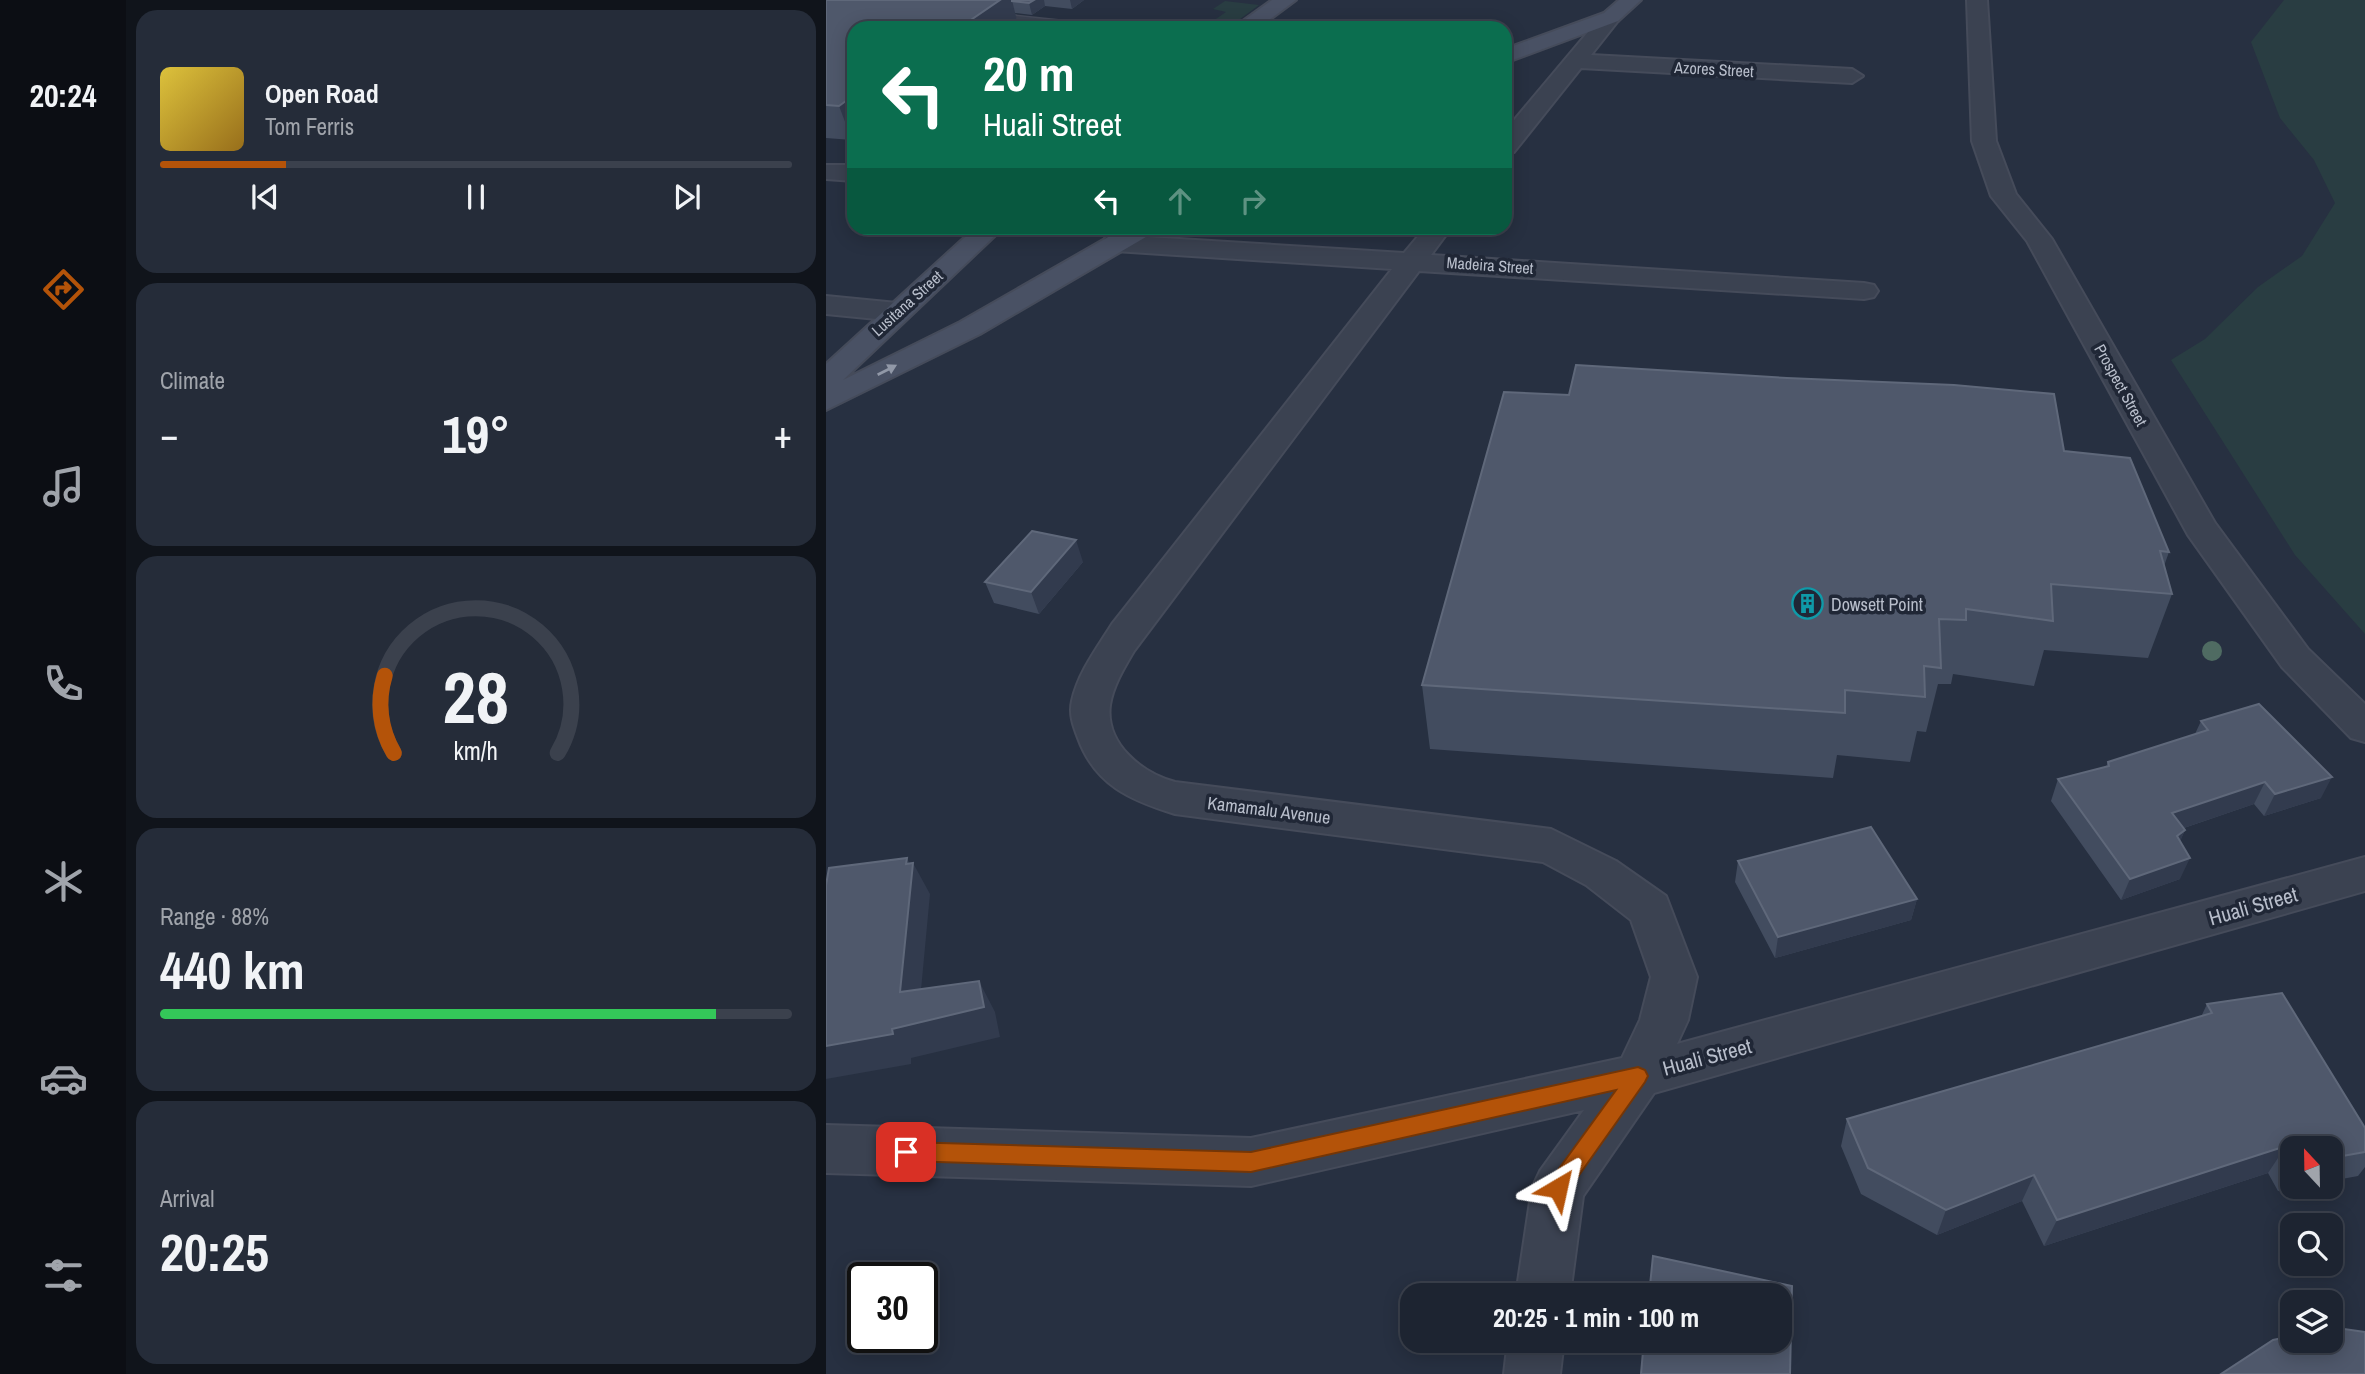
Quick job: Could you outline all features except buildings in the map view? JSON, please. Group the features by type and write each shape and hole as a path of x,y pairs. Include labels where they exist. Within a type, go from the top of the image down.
{"main road":[{"path":"1254,21 1286,0"},
{"path":"1512,53 1611,17 1631,0"},
{"name":"Lusitana Street","path":"826,380 982,235"},
{"path":"826,401 970,328 1129,235"},
{"path":"906,305 950,306 988,302 1062,274"}],"street":[{"name":"Prospect Street","path":"1977,0 1984,141 2004,196 2039,239 2200,527 2295,658 2365,728"},
{"path":"1512,139 1611,17"},
{"name":"Azores Street","path":"1576,61 1852,76"},
{"path":"826,172 847,173"},
{"name":"Kamamalu Avenue","path":"1432,235 1125,633 1101,676 1090,712 1101,749 1114,769 1143,789 1159,794 1551,846 1601,873 1650,909 1674,977 1664,1020 1638,1076 1558,1188 1545,1283"},
{"name":"Madeira Street","path":"1115,243 1864,291"},
{"path":"826,305 906,305"},
{"name":"Huali Street","path":"826,1149 1251,1162 1638,1076 2365,874"},
{"path":"1532,1374 1534,1353"}],"lane":[{"path":"969,14 1030,21"}],"green space":[{"path":"2284,0 2365,0 2365,634 2295,555 2171,360 2205,339 2258,287 2302,256 2335,203 2314,160 2280,118 2251,42"},
{"path":"1225,1 1259,5 1237,21 1213,21 1226,12 1213,9"}],"place":[{"name":"Dowsett Point","path":"1808,604"}],"route":[{"path":"906,1152 1251,1162 1638,1076 1558,1188"}]}
